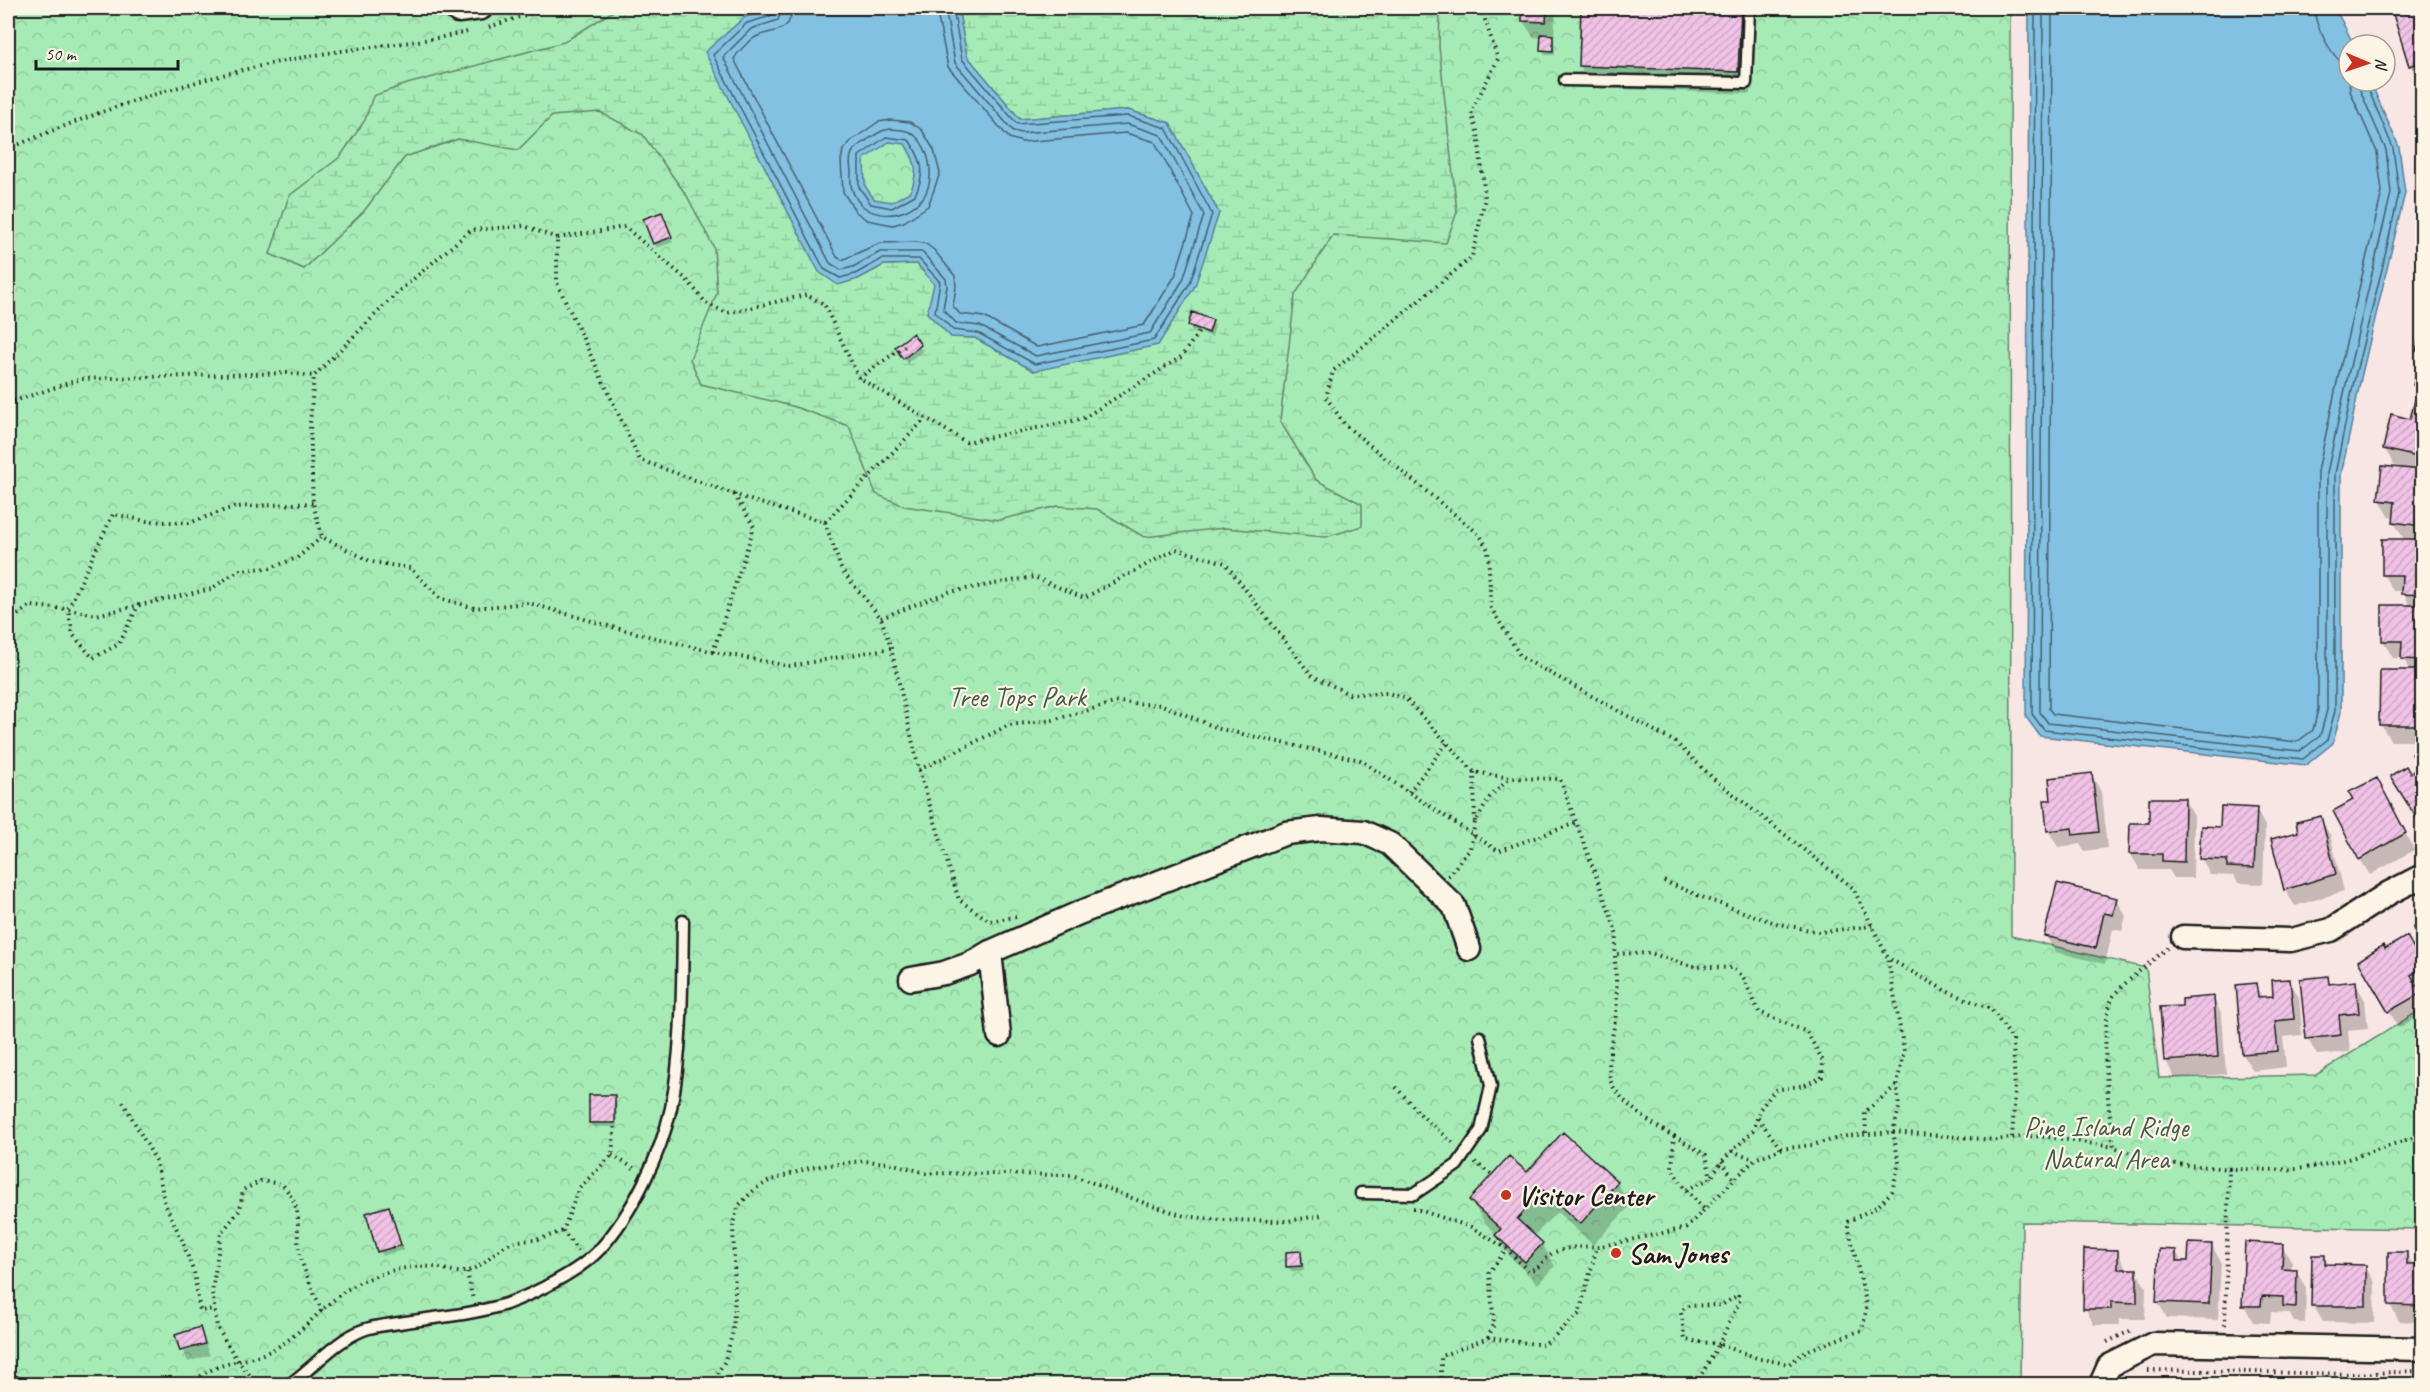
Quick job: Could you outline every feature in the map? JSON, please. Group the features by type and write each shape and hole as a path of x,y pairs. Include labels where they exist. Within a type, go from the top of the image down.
{"street":[{"path":"466,8 458,11 482,18"},
{"path":"911,980 944,974 970,964 990,952 1139,889 1286,833 1321,829 1363,832 1390,844 1454,906 1469,949"},
{"path":"2183,937 2291,940 2331,930 2389,893 2422,876"},
{"path":"990,952 999,1035"},
{"path":"2105,1375 2153,1344 2422,1349"}],"lane":[{"path":"1565,80 1746,83 1749,8"},
{"path":"291,1384 338,1345 363,1330 476,1312 532,1294 566,1275 599,1250 622,1219 657,1155 671,1107 681,994 683,921"},
{"path":"1361,1193 1414,1194 1457,1165 1481,1130 1491,1086 1480,1037"},
{"path":"8,1379 18,1384"}],"path":[{"path":"482,18 504,24 547,8"},
{"path":"1481,8 1498,59 1472,112 1478,134 1485,198 1472,257 1332,371 1326,397 1345,425 1480,535 1488,550 1491,608 1521,657 1675,742 1715,780 1853,888 1888,958 1904,1051 1897,1084 1899,1108 1893,1132 1899,1163 1892,1191 1878,1206 1847,1222 1867,1306 1862,1330 1806,1351 1789,1364 1760,1359 1719,1344 1685,1340 1681,1313 1686,1305 1722,1305 1738,1295 1740,1300 1719,1344 1696,1384"},
{"path":"8,149 116,107 186,84 321,54 474,31"},
{"path":"891,648 790,666 712,652 529,603 474,608 440,598 410,568 372,562 322,537 313,503 310,423 315,376 398,292 471,230 524,226 557,238 625,227 687,280 706,303 727,313 806,295 824,304 859,378 966,442 1082,419 1181,357 1201,329"},
{"path":"557,238 557,282 640,460 753,501 825,522"},
{"path":"859,378 908,344"},
{"path":"8,403 81,379 287,373 315,376"},
{"path":"825,522 926,418"},
{"path":"712,652 754,526 734,494"},
{"path":"139,604 119,644 93,658 73,635 68,609 113,514 146,521 189,523 234,507 313,503"},
{"path":"825,522 842,571 881,618 891,648 919,770 959,900 990,921 1015,917"},
{"path":"8,622 30,606 68,609 96,615 211,589 239,570 270,568 297,558 322,537"},
{"path":"881,618 948,592 1034,577 1083,598 1176,549 1225,563 1311,675 1349,693 1387,693 1405,698 1474,772 1511,778 1560,779 1617,936 1616,1013 1610,1048 1610,1081 1630,1107 1659,1129 1706,1155 1711,1178"},
{"path":"919,770 1009,724 1052,720 1118,702 1162,705 1220,729 1360,760 1498,851 1576,823"},
{"path":"1409,792 1447,743"},
{"path":"1437,889 1470,849 1475,823 1474,772"},
{"path":"1475,823 1490,797 1511,778"},
{"path":"1664,881 1709,900 1775,923 1820,932 1872,926"},
{"path":"2114,1147 2106,1092 2107,1016 2113,995 2183,937"},
{"path":"1615,954 1650,953 1691,966 1732,968 1743,976 1759,1012 1807,1032 1823,1061 1822,1077 1805,1085 1775,1090 1760,1109 1753,1131 1722,1161 1711,1178 1686,1190"},
{"path":"1888,958 1946,991 1991,1009 2013,1040 2015,1092 2012,1138"},
{"path":"1866,1133 1865,1112 1897,1084"},
{"path":"1396,1087 1421,1115 1492,1175"},
{"path":"123,1102 156,1161 165,1204 182,1240 194,1274 200,1311 214,1309"},
{"path":"1758,1118 1781,1149"},
{"path":"563,1231 579,1188 612,1155 615,1123"},
{"path":"1412,1208 1472,1227 1507,1249 1528,1271 1539,1268 1551,1254 1587,1245 1597,1247 1686,1228 1755,1160 1781,1149 1866,1133 1893,1132 1996,1140 2025,1136 2048,1137 2114,1147 2157,1162 2229,1169 2315,1167 2422,1135"},
{"path":"1674,1136 1672,1168 1686,1190 1704,1209"},
{"path":"1732,1152 1755,1160"},
{"path":"612,1155 646,1176"},
{"path":"711,1384 724,1362 733,1331 735,1295 733,1223 739,1205 755,1189 769,1180 812,1167 863,1161 891,1163 926,1173 1072,1175 1185,1216 1220,1220 1288,1221 1323,1215"},
{"path":"1722,1161 1734,1180"},
{"path":"2225,1328 2229,1169"},
{"path":"257,1384 237,1360 217,1328 212,1292 221,1233 240,1210 243,1190 261,1181 282,1184 293,1198 300,1222 299,1251 322,1312"},
{"path":"563,1231 585,1260"},
{"path":"191,1384 216,1367 273,1350 303,1330 341,1293 388,1270 432,1267 454,1272 467,1272 483,1264 499,1250 515,1241 532,1241 563,1231"},
{"path":"1441,1384 1441,1356 1488,1338 1544,1345 1579,1314 1597,1247"},
{"path":"1488,1338 1494,1324 1489,1273 1507,1249"},
{"path":"467,1272 476,1312"},
{"path":"2142,1373 2150,1370 2353,1374 2422,1371"}],"green space":[{"name":"Tree Tops Park","path":"8,8 2010,8 2011,936 2146,968 2159,1078 2316,1075 2422,1009 2422,1229 2022,1222 2020,1384 8,1384"},
{"path":"618,8 779,8 745,17 858,279 884,265 917,264 934,284 951,337 975,338 1034,371 1219,213 1170,123 1128,110 1020,119 967,56 958,8 1440,8 1439,47 1457,212 1446,243 1333,235 1295,295 1280,421 1316,480 1362,504 1362,526 1326,537 1224,528 1144,537 1097,509 1058,506 999,520 904,506 876,494 849,426 792,406 701,384 690,359 717,293 714,248 687,196 643,135 600,112 552,116 518,150 458,139 405,157 364,211 304,269 270,254 289,196 340,157 365,120 373,96 407,84 564,42"}],"water":[{"path":"779,8 958,8 967,56 1020,119 1128,110 1170,123 1219,213 1195,286 1158,345 1034,371 975,338 951,337 927,313 934,284 917,264 884,265 858,279 838,285 819,272 705,52 745,17","holes":["889,142 905,144 915,167 915,178 911,191 892,202 874,199 865,186 864,159"]},
{"path":"2029,8 2335,8 2348,33 2337,33 2337,93 2375,93 2399,147 2405,193 2361,378 2341,475 2341,712 2333,743 2306,765 2040,736 2026,717"}],"building":[{"path":"1522,8 1547,8 1546,22 1522,21"},
{"path":"1581,8 1741,8 1738,72 1579,66"},
{"path":"2413,8 2422,8 2422,62 2409,66 2393,14"},
{"path":"1541,34 1553,35 1553,51 1540,50"},
{"path":"2422,74 2422,90 2417,76"},
{"path":"662,212 672,237 653,244 643,219"},
{"path":"1192,312 1213,320 1209,333 1188,325"},
{"path":"2422,330 2422,352 2416,351"},
{"path":"913,333 921,345 903,359 895,347"},
{"path":"2422,352 2422,388 2413,385"},
{"path":"2415,400 2422,402 2422,458 2383,449 2391,414 2410,419"},
{"path":"2382,466 2422,470 2422,526 2393,522 2395,502 2378,500"},
{"path":"2382,539 2422,539 2422,595 2401,594 2402,575 2382,575"},
{"path":"2382,605 2422,605 2422,660 2401,659 2402,641 2382,641"},
{"path":"2380,670 2422,670 2422,725 2379,725"},
{"path":"2422,748 2422,820 2419,822 2390,776 2406,766 2410,773 2420,767 2412,754"},
{"path":"2092,773 2099,832 2073,835 2072,828 2047,831 2044,800 2051,800 2049,778"},
{"path":"2377,778 2406,833 2359,860 2333,811 2353,800 2349,792"},
{"path":"2149,798 2185,798 2184,862 2162,861 2162,854 2129,854 2130,823 2149,823"},
{"path":"2221,806 2257,808 2254,868 2227,867 2227,860 2199,859 2201,826 2220,827"},
{"path":"2321,816 2336,874 2284,890 2271,839 2298,832 2296,822"},
{"path":"2057,883 2117,898 2113,915 2104,913 2096,948 2044,936"},
{"path":"2422,921 2422,943 2413,927"},
{"path":"2407,936 2422,963 2422,968 2411,975 2421,993 2388,1012 2358,961 2383,945 2385,949"},
{"path":"2328,976 2329,984 2356,981 2359,1013 2339,1015 2341,1035 2306,1039 2300,979"},
{"path":"2290,979 2294,1019 2275,1021 2278,1051 2242,1054 2236,985 2256,983 2258,997 2273,996 2272,980"},
{"path":"2214,996 2218,1057 2164,1061 2160,1007 2182,1006 2182,999"},
{"path":"589,1095 615,1095 615,1123 589,1123"},
{"name":"Visitor Center","path":"1563,1132 1618,1182 1580,1224 1543,1190 1517,1219 1543,1243 1525,1262 1495,1235 1501,1229 1469,1200 1509,1156 1527,1172"},
{"path":"389,1206 401,1245 377,1252 366,1213"},
{"path":"2245,1242 2283,1244 2282,1269 2297,1270 2296,1307 2283,1306 2283,1297 2262,1296 2261,1306 2242,1306"},
{"path":"2189,1243 2212,1244 2209,1304 2156,1302 2159,1249 2176,1250 2176,1261 2188,1261"},
{"path":"2419,1246 2422,1246 2422,1306 2388,1305 2388,1252 2407,1252 2407,1264 2419,1264"},
{"path":"2084,1249 2118,1250 2118,1269 2137,1269 2137,1303 2111,1302 2111,1309 2083,1309"},
{"path":"1301,1251 1302,1266 1286,1267 1286,1252"},
{"path":"2312,1255 2325,1255 2325,1264 2366,1265 2366,1306 2311,1306"},
{"path":"200,1327 205,1344 180,1351 175,1335"}],"place":[{"name":"Visitor Center","path":"1506,1195"},
{"name":"Sam Jones","path":"1616,1253"}],"park label":[{"name":"Pine Island Ridge Natural Area","path":"2106,1142"}]}
